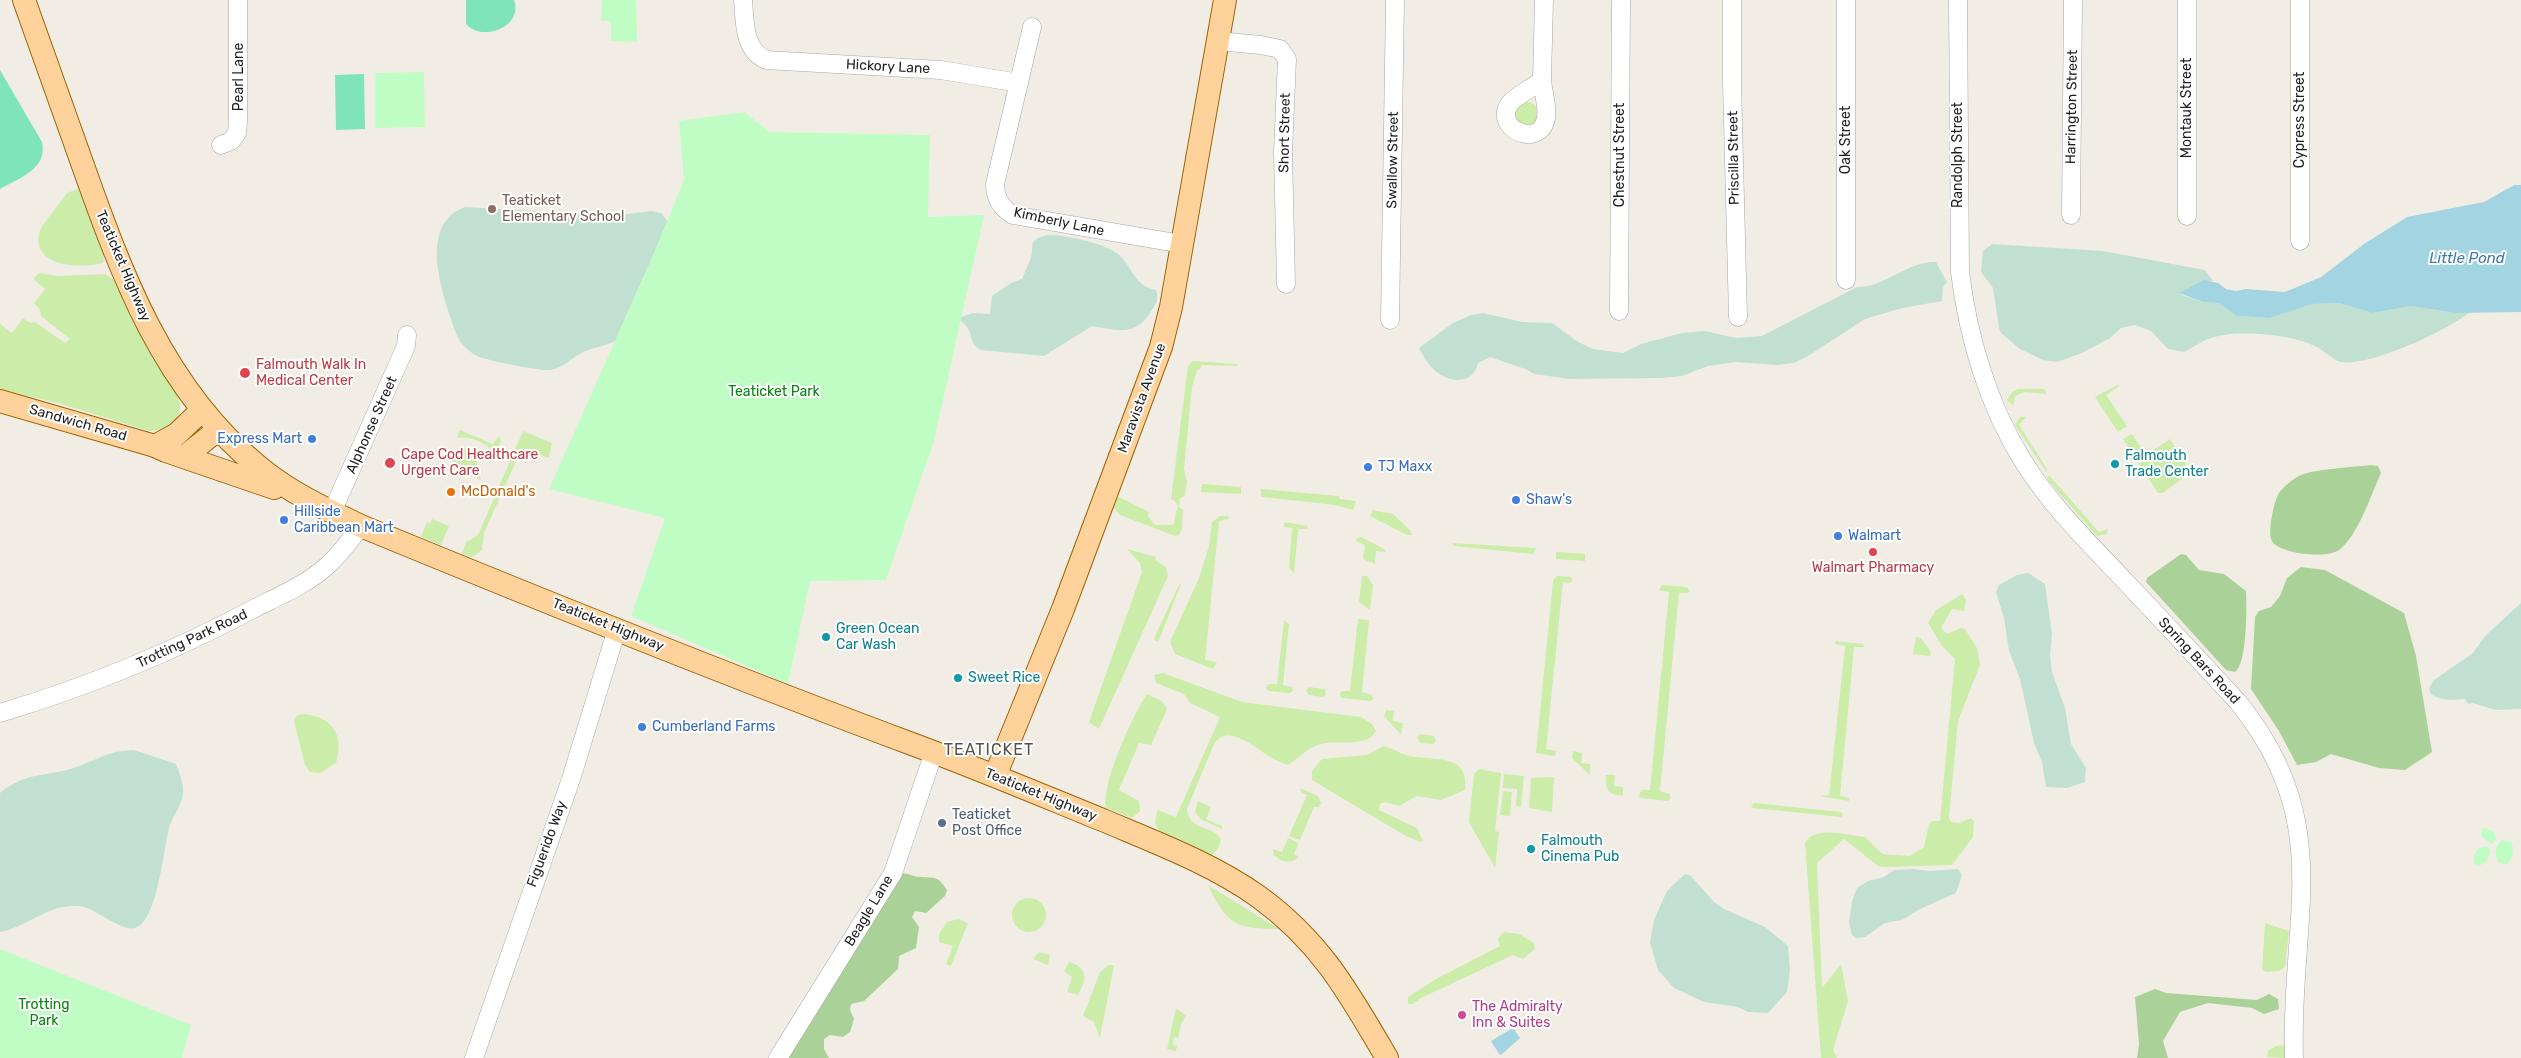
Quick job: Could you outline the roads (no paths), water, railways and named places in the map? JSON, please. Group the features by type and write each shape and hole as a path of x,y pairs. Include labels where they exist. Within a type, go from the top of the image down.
{"main road":[{"name":"Teaticket Highway","path":"24,0 134,300 170,365 202,410 219,429 269,475 308,500 360,526 617,629 994,776 1192,860 1260,898 1297,928 1319,951 1340,978 1387,1058"},
{"name":"Maravista Avenue","path":"994,776 1063,608 1155,368 1166,327 1182,244 1224,0"},
{"name":"Sandwich Road","path":"0,401 155,446 308,500"},
{"path":"155,446 177,434 202,410"},
{"path":"184,457 219,429"}],"street":[{"name":"Pearl Lane","path":"221,145 231,142 236,133 238,122 238,0"},
{"name":"Hickory Lane","path":"743,0 745,29 749,43 757,56 776,62 941,70 1019,82"},
{"name":"Swallow Street","path":"1390,320 1395,0"},
{"path":"1542,80 1544,0"},
{"name":"Chestnut Street","path":"1620,0 1620,311"},
{"name":"Priscilla Street","path":"1732,0 1738,317"},
{"name":"Oak Street","path":"1846,0 1846,280"},
{"name":"Randolph Street","path":"1958,0 1958,238 1966,310"},
{"name":"Harrington Street","path":"2071,214 2073,0"},
{"name":"Montauk Street","path":"2187,0 2187,216"},
{"name":"Cypress Street","path":"2300,0 2300,241"},
{"name":"Kimberly Lane","path":"1032,27 995,184 997,198 1006,211 1013,215 1182,244"},
{"name":"Short Street","path":"1217,41 1261,44 1280,49 1287,59 1283,152 1286,284"},
{"name":"Spring Bars Road","path":"1966,310 1988,386 2003,424 2030,471 2070,522 2238,702 2262,733 2277,761 2293,805 2302,858 2303,884 2294,1000 2294,1058"},
{"name":"Alphonse Street","path":"332,512 406,346 407,335"},
{"name":"Trotting Park Road","path":"0,713 101,680 187,643 238,618 314,576 335,558 360,526"},
{"name":"Figuerido Way","path":"474,1058 571,779 617,629"},
{"name":"Beagle Lane","path":"778,1058 893,873 934,752"}],"water":[{"name":"Little Pond","path":"2514,185 2521,185 2521,312 2455,313 2411,306 2372,313 2339,303 2313,304 2270,318 2237,316 2218,303 2203,302 2179,293 2204,280 2218,283 2226,289 2236,291 2246,289 2285,292 2321,277 2364,244 2407,217 2484,202"},
{"path":"1513,1028 1520,1038 1501,1055 1491,1041"}],"place":[{"name":"Teaticket Elementary School","path":"492,209"},
{"name":"Falmouth Walk In Medical Center","path":"245,373"},
{"name":"Express Mart","path":"312,439"},
{"name":"Cape Cod Healthcare Urgent Care","path":"390,463"},
{"name":"Falmouth Trade Center","path":"2115,464"},
{"name":"TJ Maxx","path":"1368,467"},
{"name":"McDonald's","path":"451,492"},
{"name":"Shaw's","path":"1516,500"},
{"name":"Hillside Caribbean Mart","path":"284,520"},
{"name":"Walmart","path":"1838,536"},
{"name":"Walmart Pharmacy","path":"1873,552"},
{"name":"Green Ocean Car Wash","path":"826,637"},
{"name":"Sweet Rice","path":"958,678"},
{"name":"Cumberland Farms","path":"642,727"},
{"name":"Teaticket Post Office","path":"942,823"},
{"name":"Falmouth Cinema Pub","path":"1531,849"},
{"name":"The Admiralty Inn & Suites","path":"1462,1015"}],"district":[{"name":"TEATICKET","path":"989,750"}],"park label":[{"name":"Teaticket Park","path":"774,392"},
{"name":"Trotting Park","path":"44,1014"}]}
